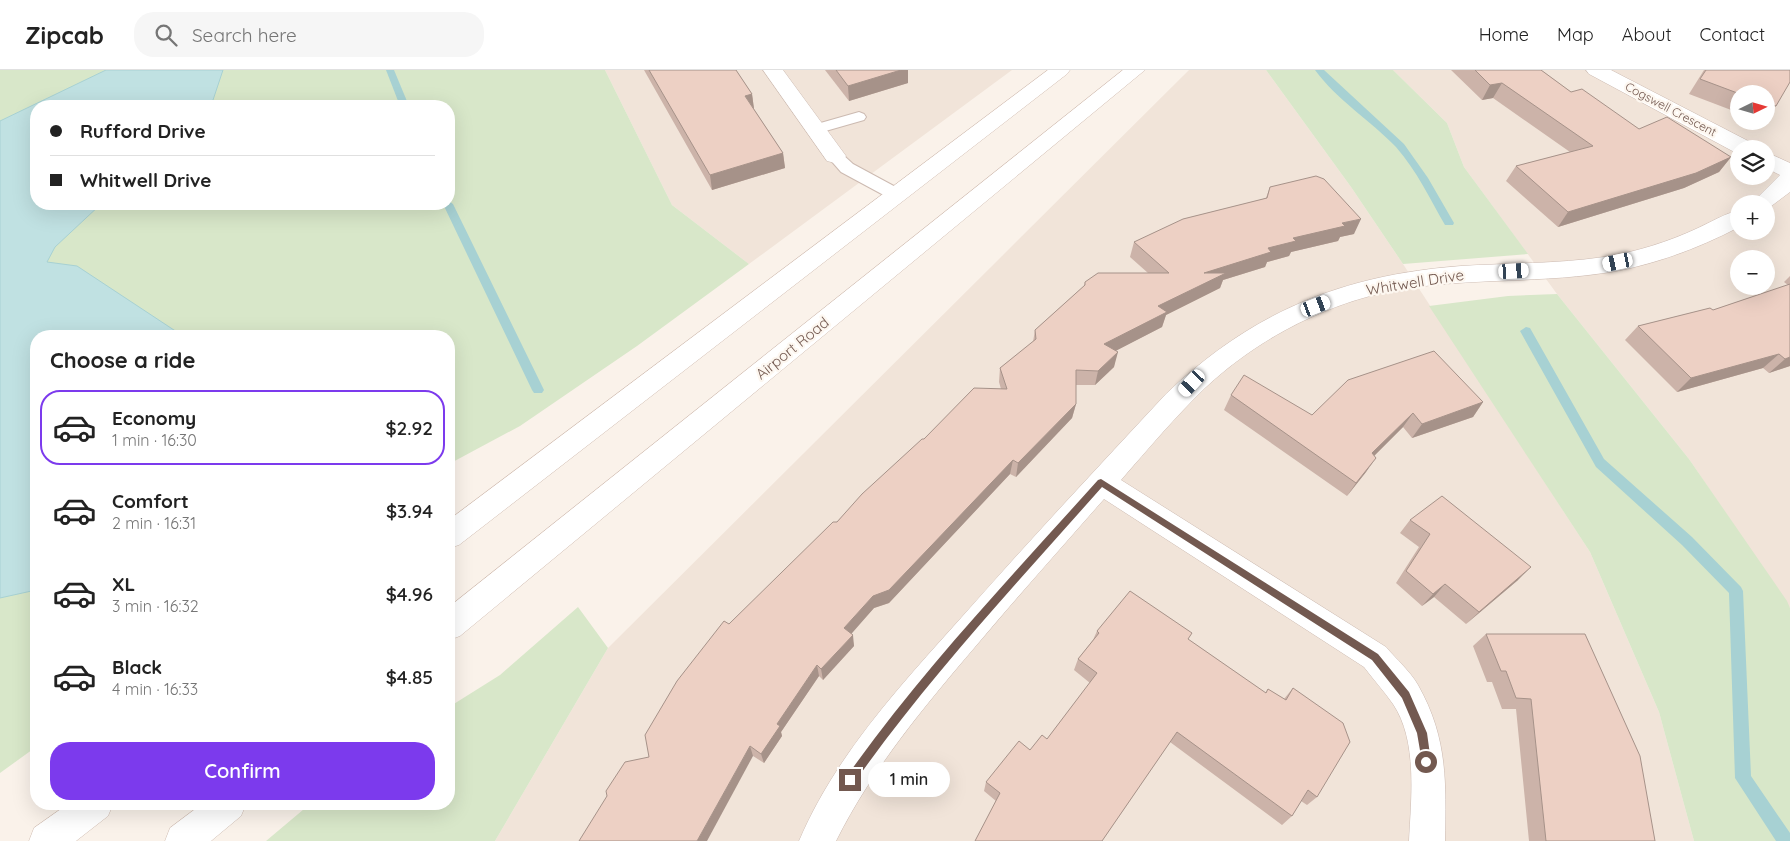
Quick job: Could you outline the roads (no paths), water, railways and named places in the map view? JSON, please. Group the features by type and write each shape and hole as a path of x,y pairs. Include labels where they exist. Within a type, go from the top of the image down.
{"street":[{"path":"773,70 835,156"},
{"path":"455,531 1060,70"},
{"name":"Airport Road","path":"455,621 1136,70"},
{"name":"Cogswell Crescent","path":"1596,70 1730,141"},
{"path":"1775,164 1790,172"},
{"path":"1773,195 1790,177"},
{"name":"Whitwell Drive","path":"817,841 834,806 858,766 886,729 952,650 1192,383 1238,346 1302,311 1352,292 1408,281 1476,273 1612,263 1645,256 1680,245 1730,221"},
{"path":"1101,482 1375,657 1406,695 1422,733 1429,777 1427,841"},
{"path":"47,841 88,810"},
{"path":"183,841 222,810"}],"lane":[{"path":"816,130 859,117"},
{"path":"835,156 847,168 897,195"}],"water":[{"path":"106,70 223,70 213,100 44,100"},
{"path":"30,107 30,210 95,210 55,247 47,262 77,266 174,330 30,330 30,591 0,598 0,121"}],"waterway":[{"path":"390,70 402,100"},
{"path":"1319,70 1336,88 1383,129 1408,156 1424,178 1449,223"},
{"path":"451,210 538,390"},
{"path":"1526,331 1600,463 1687,541 1736,591 1743,778 1786,841"}]}
